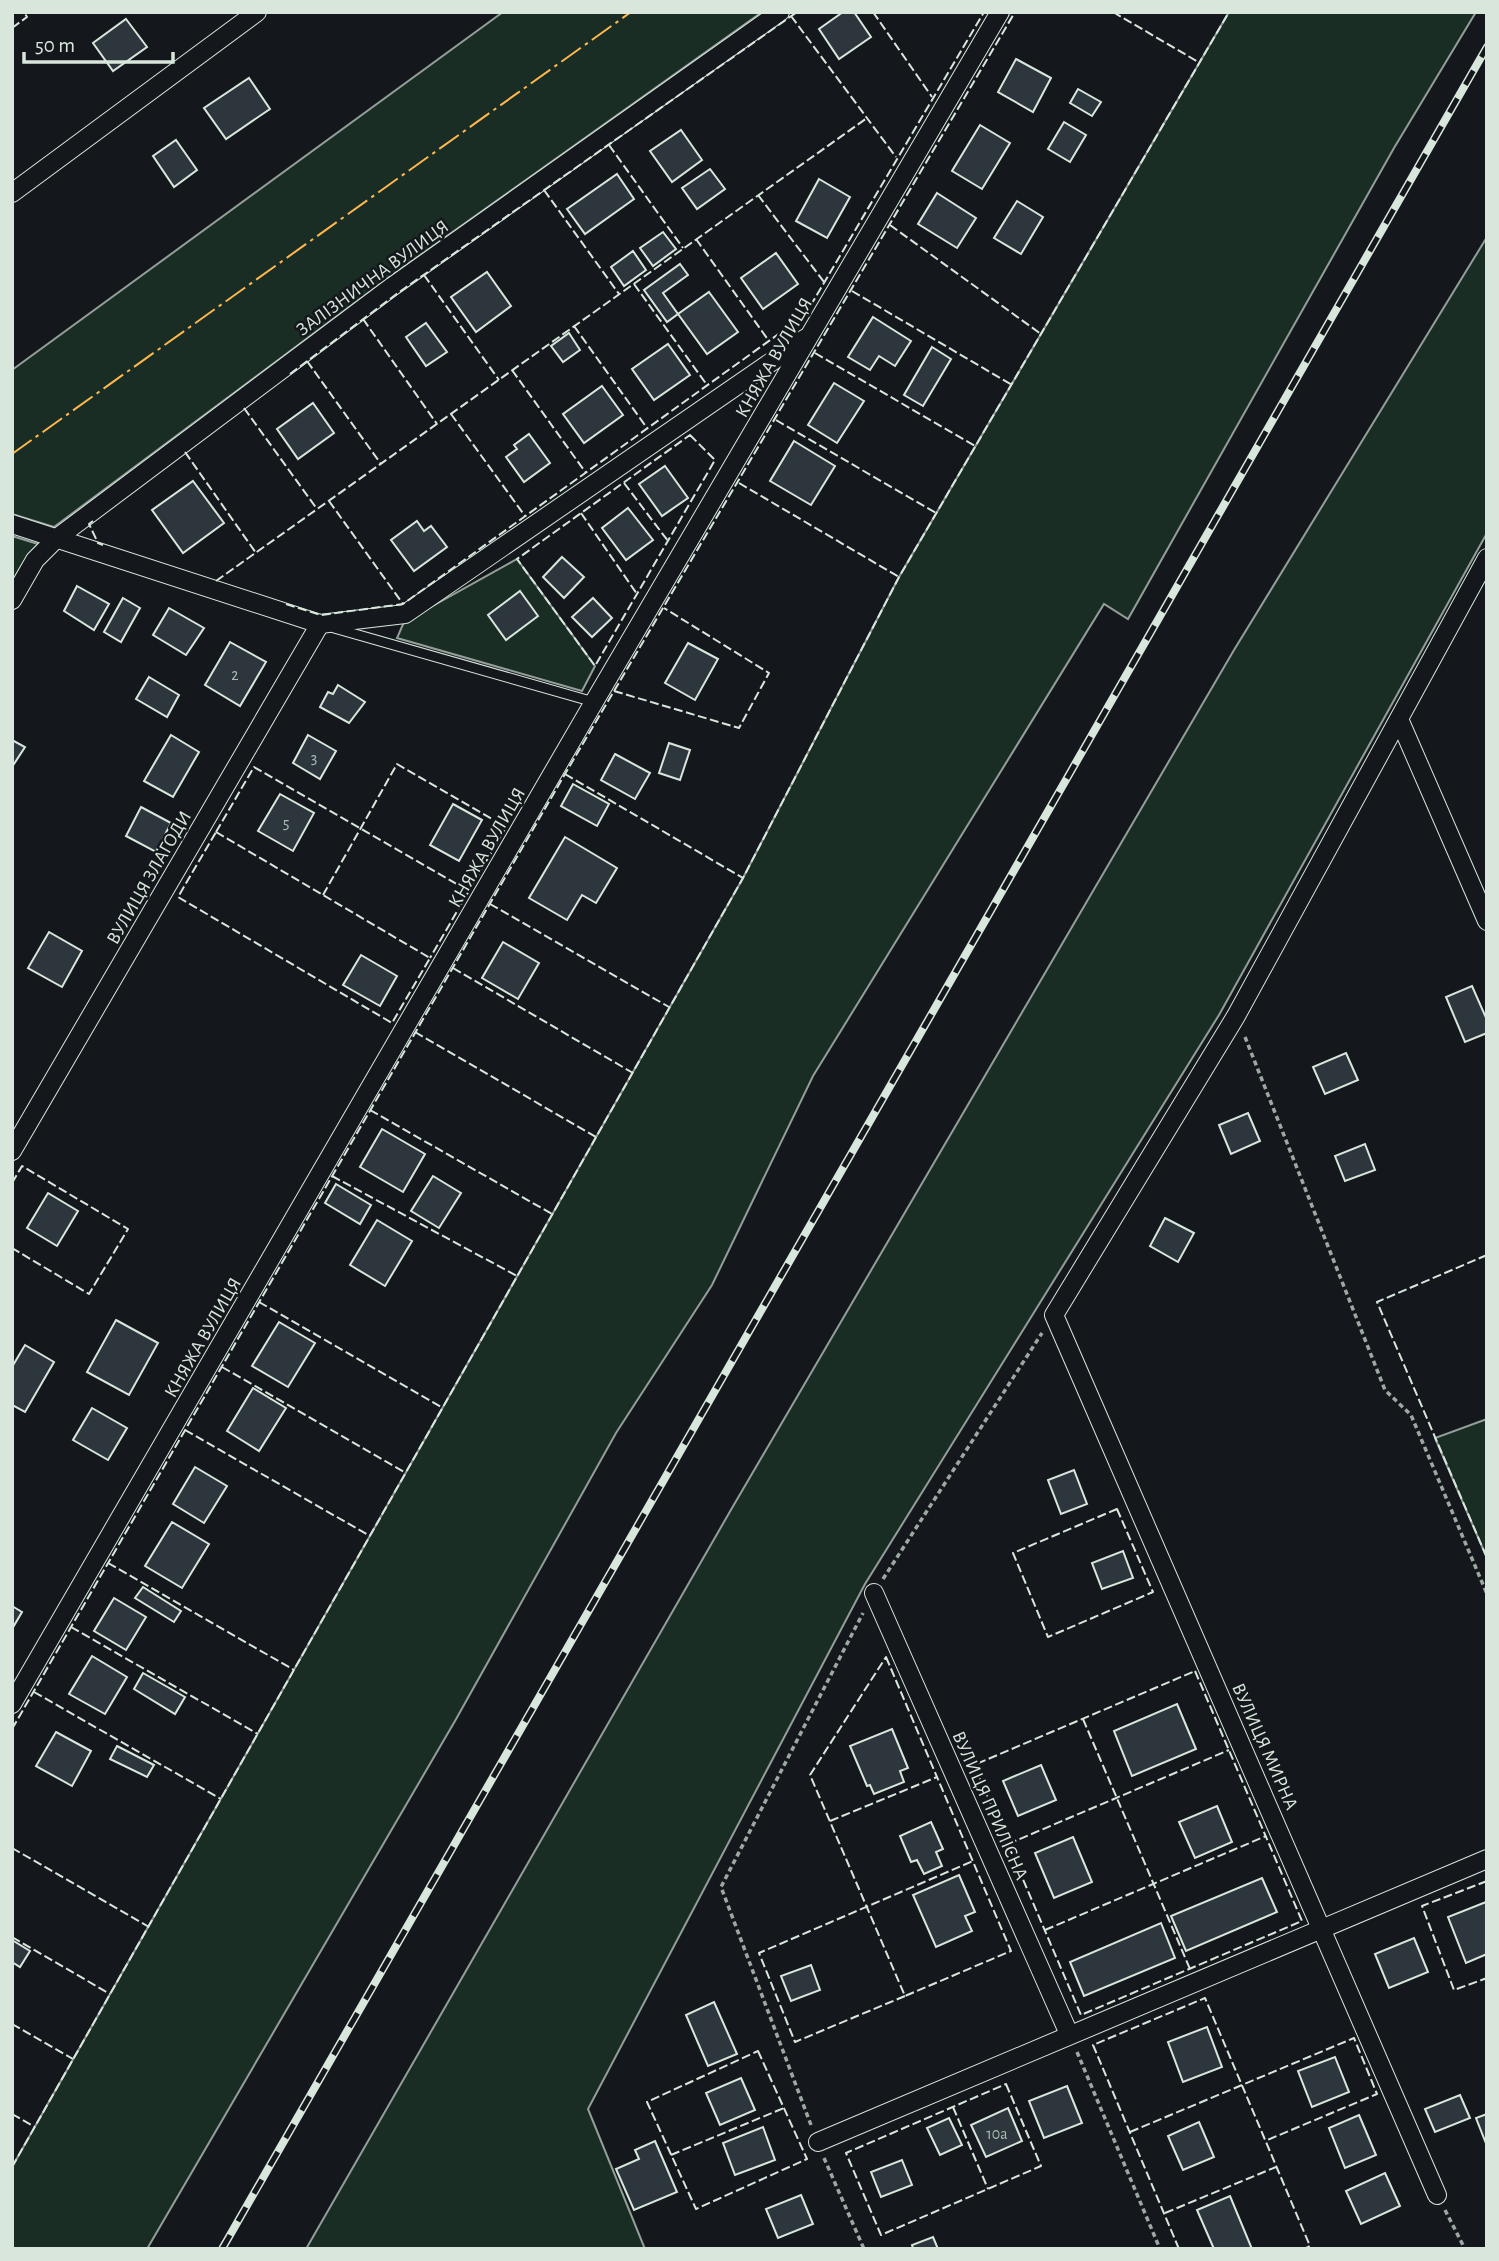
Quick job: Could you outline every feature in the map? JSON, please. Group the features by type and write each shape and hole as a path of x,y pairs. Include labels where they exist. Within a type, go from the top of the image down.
{"street":[{"path":"12,193 257,12"},
{"name":"ЗАЛІЗНИЧНА ВУЛИЦЯ","path":"12,600 35,560 57,538 393,286 780,12"},
{"name":"КНЯЖА ВУЛИЦЯ","path":"12,1704 594,702 1000,12"},
{"path":"12,524 320,624 405,614 811,334"},
{"path":"1236,1016 1487,558"},
{"name":"ВУЛИЦЯ ЗЛАГОДИ","path":"12,1151 320,624"},
{"path":"1399,719 1487,921"},
{"name":"ВУЛИЦЯ МИРНА","path":"1236,1016 1054,1315 1437,2195"},
{"name":"ВУЛИЦЯ ПРИЛІСНА","path":"874,1593 1069,2034"},
{"path":"818,2142 1322,1927 1487,1860"}],"lane":[{"path":"320,624 594,702"}],"path":[{"path":"1236,1016 1385,1390 1411,1415 1487,1594"},
{"path":"720,1887 818,2142 864,2249"},
{"path":"1069,2034 1160,2249"},
{"path":"1437,2195 1465,2249"}],"green space":[{"path":"503,12 762,12 388,278 54,527 12,514 12,370"},
{"path":"1229,12 1476,12 1394,148 1128,619 1104,604 813,1076 712,1285 616,1433 455,1721 147,2249 12,2249 12,2167 743,878 899,577"},
{"path":"1487,237 1487,533 1219,1015 865,1584 588,2109 645,2249 306,2249 732,1508 1234,650"},
{"path":"12,536 38,544 12,582"},
{"path":"517,559 595,666 582,691 397,638 404,622"},
{"path":"1487,1419 1487,1558 1435,1438"}],"building":[{"path":"843,12 854,12 871,37 839,59 819,29"},
{"path":"126,19 147,47 113,71 93,43"},
{"path":"1016,59 1051,78 1033,112 998,92"},
{"path":"249,78 270,109 226,139 204,108"},
{"path":"1078,89 1101,102 1092,116 1070,103"},
{"path":"1064,122 1086,135 1070,162 1048,149"},
{"path":"980,125 1010,143 982,189 952,171"},
{"path":"681,130 702,160 672,182 650,151"},
{"path":"176,140 197,170 174,187 153,156"},
{"path":"710,169 725,189 697,209 682,188"},
{"path":"617,174 634,199 585,234 567,209"},
{"path":"819,179 850,197 827,238 796,221"},
{"path":"937,193 976,218 957,248 918,224"},
{"path":"1017,201 1043,217 1021,254 994,238"},
{"path":"663,232 676,249 653,266 640,248"},
{"path":"633,251 646,270 624,286 611,267"},
{"path":"776,253 798,284 763,309 741,278"},
{"path":"680,264 688,275 663,293 678,314 667,322 644,290"},
{"path":"487,272 511,306 476,332 451,297"},
{"path":"709,292 738,332 707,354 678,314"},
{"path":"873,317 911,341 895,366 879,356 870,370 848,357"},
{"path":"426,323 447,352 426,366 406,337"},
{"path":"569,333 580,350 563,362 551,346"},
{"path":"668,344 690,375 654,400 632,369"},
{"path":"932,347 951,359 923,406 904,395"},
{"path":"834,383 864,401 837,443 808,425"},
{"path":"602,386 623,415 584,443 563,414"},
{"path":"313,403 334,433 298,459 277,429"},
{"path":"529,434 550,463 524,482 506,457 517,449 514,445"},
{"path":"794,441 835,466 811,505 770,481"},
{"path":"665,466 688,498 662,516 639,484"},
{"path":"193,481 224,523 183,553 152,510"},
{"path":"628,508 653,540 626,560 602,528"},
{"path":"417,521 424,531 431,526 447,547 414,571 391,540"},
{"path":"562,557 584,577 564,598 543,577"},
{"path":"77,586 109,604 94,630 64,611"},
{"path":"520,591 538,616 506,640 488,615"},
{"path":"123,598 140,608 121,642 104,632"},
{"path":"593,598 612,618 592,637 572,617"},
{"path":"169,608 204,628 186,655 153,635"},
{"path":"230,642 266,662 240,706 205,685"},
{"path":"688,643 718,659 695,700 665,683"},
{"path":"149,677 179,695 167,717 136,699"},
{"path":"338,685 365,702 349,723 320,707 328,692 333,694"},
{"path":"171,735 199,752 173,797 144,781"},
{"path":"308,735 336,751 320,779 293,763"},
{"path":"12,740 25,747 12,767"},
{"path":"669,743 690,750 680,780 659,773"},
{"path":"615,754 650,773 635,799 601,780"},
{"path":"573,784 609,804 597,826 561,806"},
{"path":"280,794 314,813 293,851 258,831"},
{"path":"453,804 482,820 459,861 430,845"},
{"path":"141,807 171,823 156,852 126,836"},
{"path":"565,837 617,868 596,903 582,895 567,920 529,898"},
{"path":"49,932 82,951 62,987 28,968"},
{"path":"503,942 539,963 518,999 482,978"},
{"path":"361,955 397,976 380,1006 343,985"},
{"path":"1472,986 1487,1020 1487,1033 1465,1042 1446,997"},
{"path":"1346,1053 1358,1080 1325,1094 1313,1067"},
{"path":"1248,1113 1260,1141 1231,1154 1219,1125"},
{"path":"382,1129 425,1154 403,1192 360,1167"},
{"path":"1365,1144 1375,1170 1345,1181 1335,1156"},
{"path":"433,1176 461,1193 439,1228 411,1211"},
{"path":"336,1184 371,1205 360,1224 325,1203"},
{"path":"48,1193 78,1211 57,1246 27,1228"},
{"path":"1165,1218 1194,1233 1178,1262 1150,1246"},
{"path":"377,1220 412,1241 385,1286 350,1265"},
{"path":"116,1320 158,1343 129,1395 87,1372"},
{"path":"279,1322 315,1343 288,1387 252,1366"},
{"path":"25,1345 54,1362 25,1412 12,1405 12,1367"},
{"path":"253,1388 286,1408 259,1451 227,1431"},
{"path":"92,1408 127,1428 108,1460 73,1440"},
{"path":"195,1467 227,1486 204,1523 173,1504"},
{"path":"1074,1470 1087,1504 1061,1514 1048,1480"},
{"path":"172,1522 209,1544 182,1588 145,1566"},
{"path":"1123,1551 1133,1578 1102,1589 1092,1563"},
{"path":"143,1587 181,1611 174,1622 135,1598"},
{"path":"114,1598 146,1617 126,1650 94,1631"},
{"path":"12,1606 22,1612 12,1629"},
{"path":"92,1656 127,1677 105,1714 69,1694"},
{"path":"143,1673 185,1697 175,1714 134,1689"},
{"path":"1177,1704 1196,1749 1132,1776 1114,1731"},
{"path":"892,1729 908,1768 900,1771 904,1782 874,1794 870,1785 867,1786 850,1746"},
{"path":"56,1732 91,1751 72,1786 36,1766"},
{"path":"117,1746 154,1765 147,1777 110,1759"},
{"path":"1041,1765 1056,1800 1018,1816 1003,1781"},
{"path":"1217,1806 1232,1842 1195,1858 1179,1822"},
{"path":"931,1822 943,1849 936,1852 942,1866 924,1874 917,1860 911,1862 900,1836"},
{"path":"1073,1837 1092,1882 1054,1898 1035,1853"},
{"path":"959,1875 975,1912 965,1916 972,1931 936,1947 913,1895"},
{"path":"1262,1878 1277,1912 1186,1951 1171,1916"},
{"path":"1486,1902 1487,1954 1466,1963 1448,1917"},
{"path":"1161,1923 1175,1958 1084,1996 1070,1962"},
{"path":"1414,1938 1428,1972 1389,1988 1375,1954"},
{"path":"12,1940 30,1951 20,1967 12,1962"},
{"path":"811,1965 820,1990 791,2001 781,1976"},
{"path":"714,2002 737,2054 708,2066 686,2015"},
{"path":"1207,2027 1222,2067 1183,2082 1168,2042"},
{"path":"1335,2057 1349,2092 1312,2107 1298,2071"},
{"path":"741,2078 755,2110 720,2125 706,2093"},
{"path":"1067,2086 1082,2123 1044,2138 1029,2101"},
{"path":"1460,2095 1470,2118 1435,2132 1425,2109"},
{"path":"1008,2108 1022,2141 986,2157 971,2125"},
{"path":"1487,2114 1487,2146 1476,2118"},
{"path":"1359,2115 1376,2155 1345,2168 1329,2128"},
{"path":"949,2118 962,2145 940,2155 927,2128"},
{"path":"1199,2122 1214,2157 1183,2170 1168,2136"},
{"path":"763,2127 775,2160 735,2175 723,2143"},
{"path":"655,2141 677,2192 634,2210 616,2169 639,2159 635,2150"},
{"path":"902,2160 912,2185 881,2197 871,2172"},
{"path":"1385,2173 1400,2206 1361,2224 1346,2191"},
{"path":"801,2195 813,2224 778,2238 766,2209"},
{"path":"1230,2196 1252,2249 1214,2249 1197,2210"},
{"path":"933,2237 938,2249 913,2249 912,2245"}],"railway":[{"path":"222,2249 1487,47"}],"fence":[{"path":"12,28 27,17 24,12"},
{"path":"290,374 398,293 797,12"},
{"path":"873,12 932,97"},
{"path":"286,604 321,615 403,604 805,315 984,12"},
{"path":"12,1729 565,774 1015,12"},
{"path":"1113,12 1200,63"},
{"path":"12,2167 743,878 899,577 1229,12"},
{"path":"791,16 896,157"},
{"path":"216,581 867,118"},
{"path":"609,145 683,248"},
{"path":"544,190 619,294"},
{"path":"758,195 824,282"},
{"path":"890,225 1041,334"},
{"path":"696,239 769,341"},
{"path":"424,275 499,380"},
{"path":"634,284 707,385"},
{"path":"852,291 1012,385"},
{"path":"363,319 437,424"},
{"path":"574,326 647,428"},
{"path":"815,353 975,446"},
{"path":"307,361 381,464"},
{"path":"512,370 586,473"},
{"path":"244,408 317,509"},
{"path":"451,414 525,516"},
{"path":"776,420 936,513"},
{"path":"690,435 715,460 595,666 517,559 690,435"},
{"path":"185,452 256,553"},
{"path":"624,483 668,541"},
{"path":"739,483 899,577"},
{"path":"329,501 403,604"},
{"path":"581,513 637,594"},
{"path":"93,521 89,524 98,543 103,545"},
{"path":"614,691 739,728 769,673 664,608"},
{"path":"323,895 397,764 506,827 430,958"},
{"path":"216,832 254,767 469,891"},
{"path":"565,774 743,878"},
{"path":"216,832 430,958 392,1023 178,897 216,832"},
{"path":"490,904 669,1007"},
{"path":"453,968 633,1073"},
{"path":"415,1032 596,1137"},
{"path":"370,1110 552,1214"},
{"path":"12,1183 22,1166 128,1229 89,1294 12,1248"},
{"path":"332,1176 517,1276"},
{"path":"1487,1255 1377,1302 1487,1558"},
{"path":"259,1302 443,1408"},
{"path":"222,1367 406,1473"},
{"path":"185,1430 370,1536"},
{"path":"1117,1509 1153,1592 1048,1637 1013,1553 1117,1509"},
{"path":"108,1563 294,1670"},
{"path":"71,1627 258,1734"},
{"path":"886,1657 1011,1951 905,1996 810,1775 886,1657"},
{"path":"1195,1671 1302,1921 1081,2015 974,1765 1195,1671"},
{"path":"34,1692 221,1799"},
{"path":"1083,1719 1190,1969"},
{"path":"1008,1844 1229,1750"},
{"path":"830,1821 937,1777"},
{"path":"1045,1930 1266,1836"},
{"path":"12,1848 149,1927"},
{"path":"905,1996 795,2042 759,1953 973,1861"},
{"path":"1487,1881 1422,1906 1454,1990 1487,1978"},
{"path":"12,1937 110,1994"},
{"path":"1179,2249 1093,2045 1205,1998 1310,2246 1304,2249"},
{"path":"12,2024 73,2059"},
{"path":"1130,2132 1354,2038 1377,2094 1265,2141"},
{"path":"758,2051 807,2159 696,2209 647,2102 758,2051"},
{"path":"1006,2084 1041,2166 881,2235 846,2153 1006,2084"},
{"path":"953,2107 988,2189"},
{"path":"671,2155 784,2108"},
{"path":"12,2114 35,2127"},
{"path":"1165,2213 1276,2167"}],"power":[{"path":"12,454 631,12"}]}
